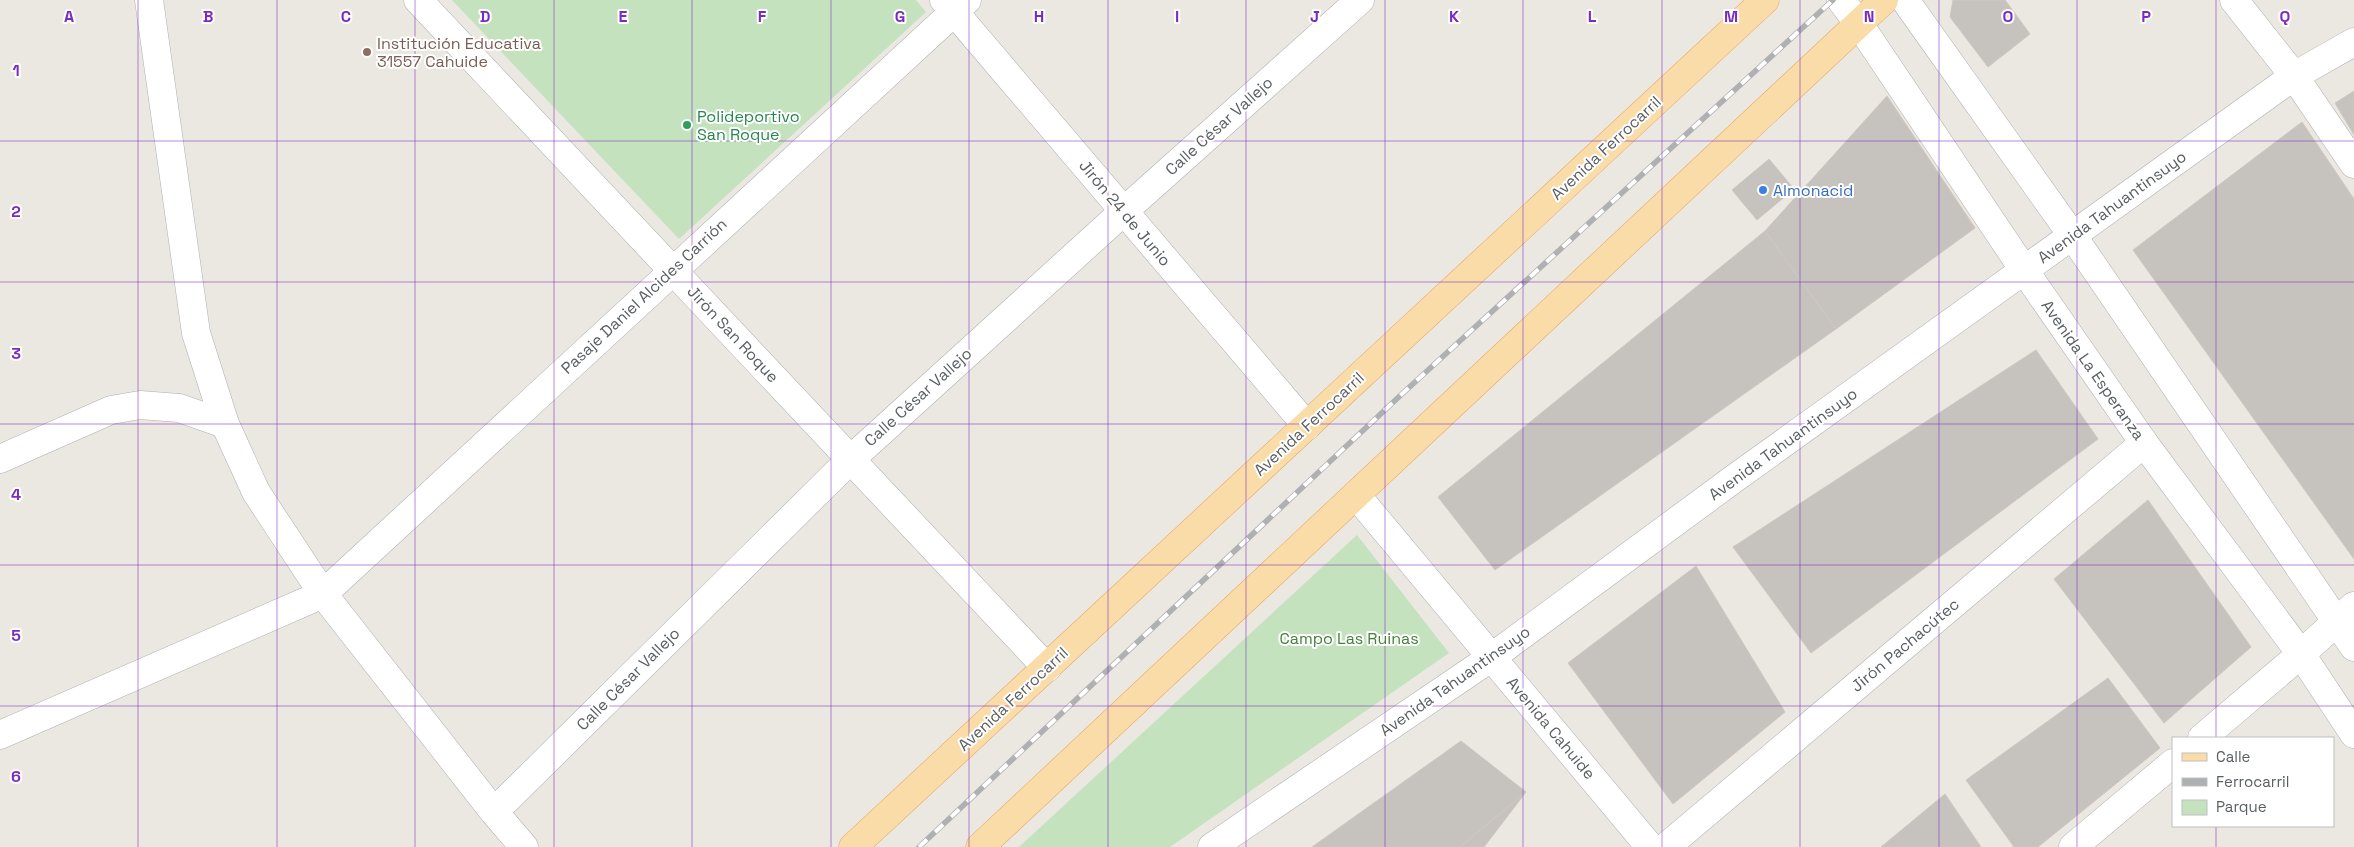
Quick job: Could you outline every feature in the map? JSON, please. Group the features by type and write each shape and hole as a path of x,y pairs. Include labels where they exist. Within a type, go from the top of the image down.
{"main road":[{"name":"Avenida Ferrocarril","path":"853,847 1765,0"},
{"path":"980,847 1884,0"}],"street":[{"path":"149,0 196,332 225,424 256,492 323,594 494,812 524,847"},
{"name":"Jirón San Roque","path":"418,0 1046,668"},
{"name":"Calle César Vallejo","path":"494,812 851,459 1360,0"},
{"name":"Avenida La Esperanza","path":"1841,0 2144,443 2301,654 2354,734"},
{"path":"1906,0 2072,235 2345,614 2354,647"},
{"path":"2234,0 2294,76 2354,164"},
{"name":"Pasaje Daniel Alcides Carrión","path":"0,735 323,594 955,4"},
{"name":"Jirón 24 de Junio","path":"955,4 1124,211 1307,426"},
{"name":"Avenida Tahuantinsuyo","path":"1212,847 1492,657 1734,478 2294,76 2354,42"},
{"path":"0,459 111,410 140,405 179,408 225,424"},
{"name":"Jirón Pachacútec","path":"1666,847 2144,443"},
{"name":"Avenida Cahuide","path":"1356,494 1650,847"},
{"path":"2203,737 2345,614"},
{"path":"2073,847 2172,764"}],"green space":[{"name":"Polideportivo San Roque","path":"452,0 916,0 926,12 679,239"},
{"name":"Campo Las Ruinas","path":"1357,535 1449,653 1170,847 1019,847"}],"building":[{"path":"1953,0 2005,0 2030,34 1988,67 1950,17"},
{"path":"2354,91 2354,135 2335,103"},
{"path":"1887,96 1975,228 1836,329 1765,231"},
{"path":"2302,122 2354,199 2354,559 2133,250"},
{"name":"Almonacid","path":"1769,159 1794,189 1757,220 1732,190"},
{"path":"1765,231 1836,329 1495,570 1438,497"},
{"path":"2036,350 2098,439 1811,653 1733,547"},
{"path":"2148,500 2251,647 2164,723 2054,579"},
{"path":"1696,566 1785,712 1673,804 1568,663"},
{"path":"2108,678 2160,748 2038,847 2014,847 1966,780"},
{"path":"1461,741 1526,792 1460,847 1312,847"},
{"path":"1526,792 1484,847 1460,847"},
{"path":"1945,794 1981,847 1881,847"}],"railway":[{"path":"919,847 1403,393 1833,0"}],"place":[{"name":"Institución Educativa 31557 Cahuide","path":"367,52"},
{"name":"Polideportivo San Roque","path":"687,125"},
{"name":"Almonacid","path":"1763,190"}]}
